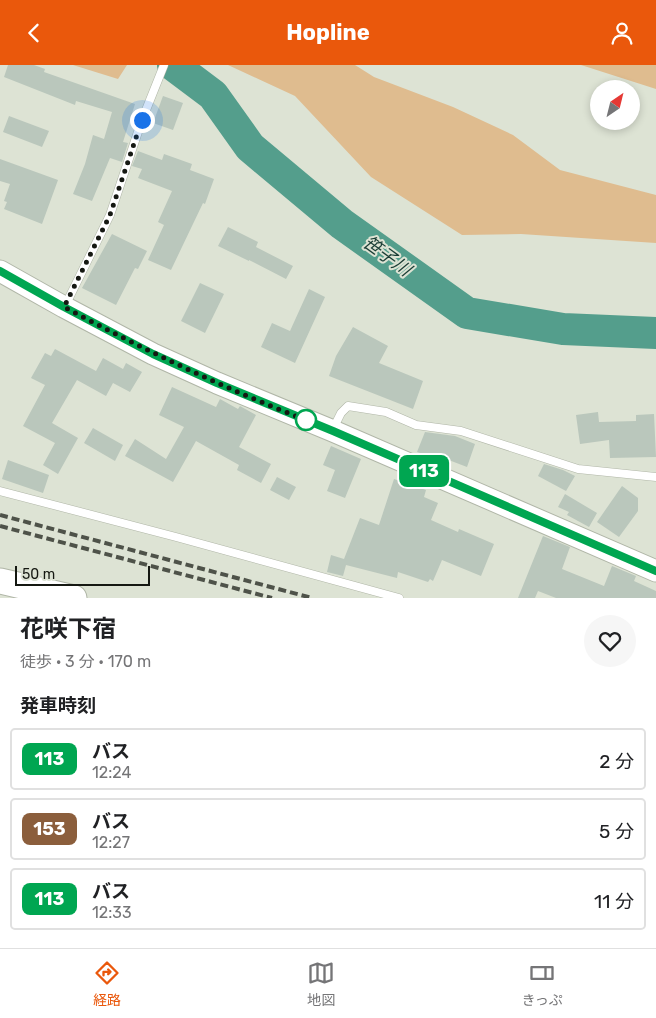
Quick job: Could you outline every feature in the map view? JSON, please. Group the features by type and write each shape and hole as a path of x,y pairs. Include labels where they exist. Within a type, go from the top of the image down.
{"highway":[{"path":"0,581 74,598"}],"main road":[{"path":"0,271 64,307 185,369 656,571"}],"lane":[{"path":"64,307 110,215 142,120 164,65"},
{"path":"333,431 340,413 348,406 363,407 386,412 416,425 461,431 578,469 656,477"},
{"path":"0,491 399,598"}],"shaded area":[{"path":"73,65 127,65 118,79"},
{"path":"228,65 355,65 374,77 453,107 513,135 560,170 656,195 656,243 521,234 462,235 371,177 295,96"},
{"path":"581,65 656,65 656,89 640,84 640,80 628,80"}],"building":[{"path":"8,65 34,65 45,69 44,72 135,104 123,142 128,143 122,162 110,158 92,201 73,194 85,164 93,135 104,139 112,112 76,101 75,105 4,77"},
{"path":"163,96 183,103 173,130 153,123"},
{"path":"9,116 49,131 42,147 3,132"},
{"path":"138,151 162,160 164,154 192,164 190,170 214,179 205,204 203,203 171,270 148,260 164,225 158,222 172,191 138,178 142,169 132,166"},
{"path":"0,159 58,180 42,224 4,209 7,202 4,201 10,184 0,181"},
{"path":"228,227 258,242 256,247 293,266 286,279 218,246"},
{"path":"112,234 147,251 138,269 135,268 116,305 82,288"},
{"path":"200,283 224,294 205,333 181,321"},
{"path":"309,289 325,297 295,363 261,347 272,323 290,331"},
{"path":"353,327 388,346 379,363 423,381 413,409 329,376 336,356"},
{"path":"55,349 96,371 103,358 123,369 126,363 142,372 130,392 113,383 106,396 77,380 52,423 78,438 58,474 43,465 55,443 23,426 45,385 31,378 45,353 51,356"},
{"path":"172,387 216,407 220,399 238,409 240,406 256,415 239,447 271,464 261,483 237,470 239,465 196,441 173,482 125,456 135,439 166,459 184,427 159,415"},
{"path":"598,412 599,422 636,421 636,415 654,414 656,457 610,458 609,440 580,444 576,415"},
{"path":"93,428 123,445 115,461 84,443"},
{"path":"425,432 455,436 475,444 467,467 433,454 432,457 417,452"},
{"path":"331,446 361,459 345,498 327,491 335,470 323,465"},
{"path":"8,460 49,475 43,493 2,479"},
{"path":"544,464 575,476 566,491 538,476"},
{"path":"277,477 296,487 289,500 270,490"},
{"path":"394,479 426,490 424,497 438,503 431,520 458,532 459,529 494,544 481,576 442,560 433,581 430,579 428,582 398,572 397,578 346,565 343,576 327,572 331,555 344,559 360,518 379,525"},
{"path":"622,486 638,498 638,511 619,537 597,522"},
{"path":"565,494 597,513 589,527 567,515 569,512 558,507"},
{"path":"543,536 570,547 562,569 604,586 612,566 636,576 634,581 656,591 656,598 556,598 538,591 535,598 518,598"}],"waterway":[{"name":"笹子川","path":"173,65 213,95 250,147 342,224 467,313 563,329 656,333"}],"railway":[{"path":"0,515 312,598"},
{"path":"0,526 272,598"}],"bus line":[{"name":"113","path":"0,271 153,354 656,571"}],"route":[{"path":"142,120 110,215 71,297 64,307 153,354 306,420"}]}
